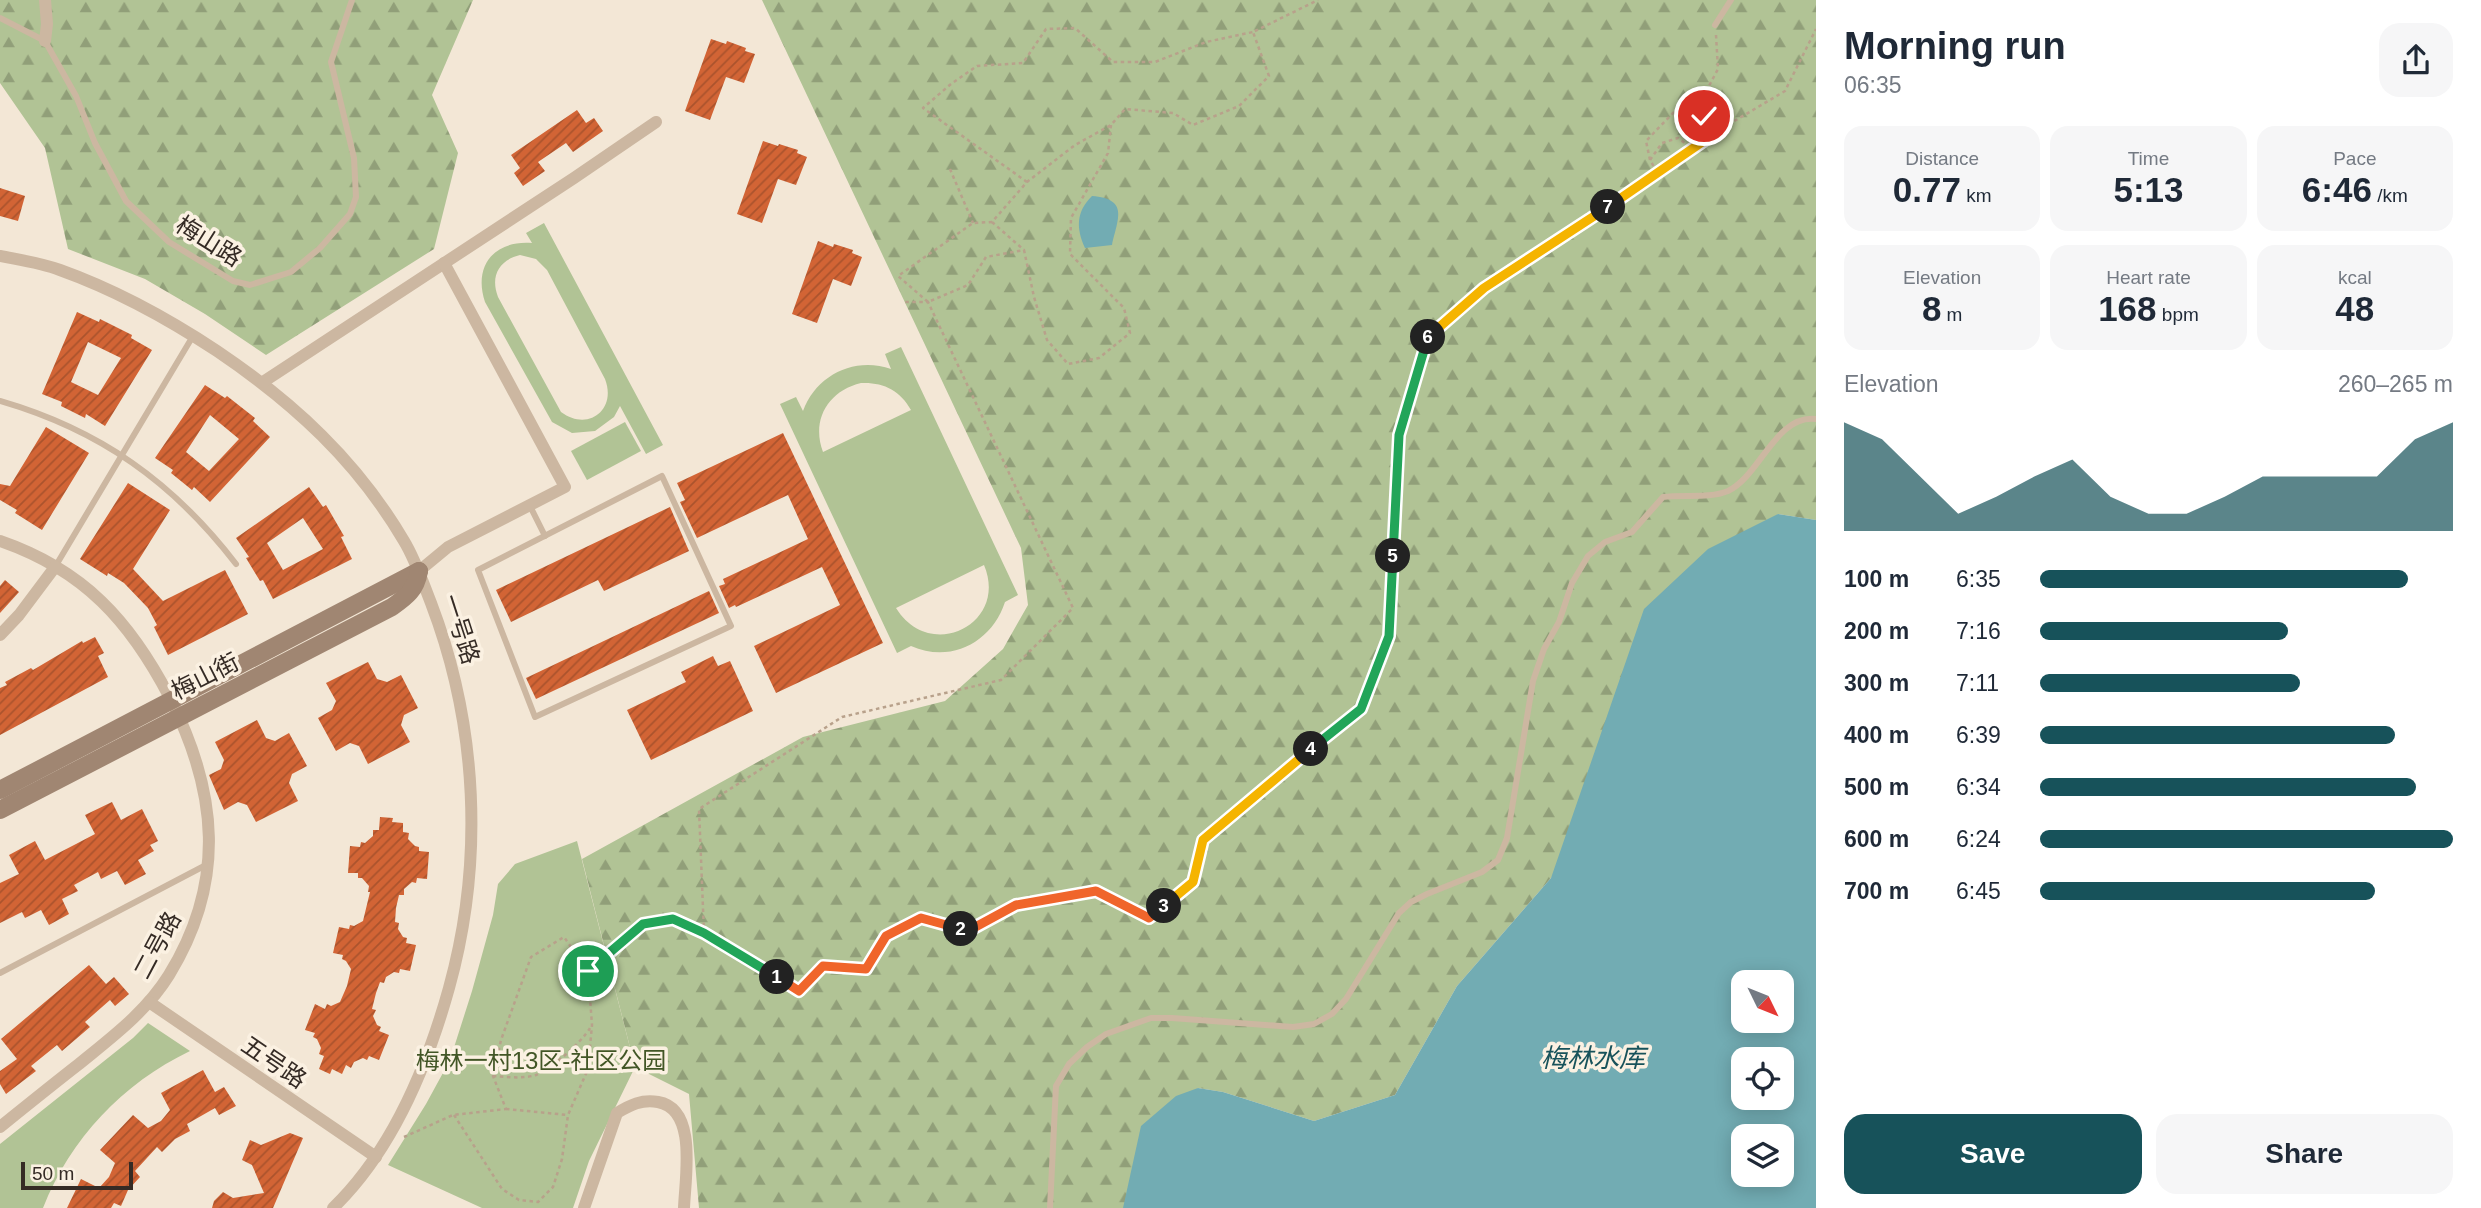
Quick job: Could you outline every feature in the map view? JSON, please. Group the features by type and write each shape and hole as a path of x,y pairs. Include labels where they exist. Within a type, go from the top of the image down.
{"street":[{"path":"44,41 47,24 45,0"},
{"path":"262,382 656,122"},
{"name":"一号路","path":"0,256 57,268 134,301 262,382 329,440 376,498 406,544 443,634 456,685 469,764 472,830 468,896 456,962 438,1026 413,1088 379,1152 333,1208"},
{"name":"梅山街","path":"0,790 391,607 409,595 417,583 419,571 448,547 565,487 444,263"},
{"name":"二号路","path":"0,541 55,566 87,588 122,622 151,661 175,709 199,763 208,813 208,864 203,894 186,942 167,977 149,1002 124,1028 0,1127"},
{"path":"0,635 19,615 55,566"},
{"name":"梅山街","path":"0,810 175,709"},
{"name":"五号路","path":"149,1002 379,1152"},
{"path":"584,1208 617,1113 631,1104 649,1100 667,1103 679,1113 685,1133 684,1208"}],"lane":[{"name":"梅山路","path":"44,41 76,96 95,143 126,201 169,242 233,281 250,285 291,272 320,248 350,214 356,197 354,158 331,62 352,0"},
{"path":"1715,25 1731,0"},
{"path":"0,18 44,41"},
{"path":"55,566 193,336"},
{"path":"0,401 49,417 122,455 183,503 236,564"},
{"path":"1050,1208 1056,1086 1069,1064 1106,1034 1152,1018 1293,1027 1314,1024 1332,1014 1346,999 1399,913 1411,902 1482,872 1498,860 1507,838 1533,681 1544,649 1559,622 1572,583 1588,556 1605,542 1632,532 1663,497 1718,494 1731,490 1786,428 1804,417 1816,419"},
{"path":"662,475 731,626 535,717 478,570 545,536 662,475"},
{"path":"530,506 545,536"},
{"path":"0,973 208,864"}],"path":[{"path":"1027,182 923,108 977,66 1023,63 1046,29 1075,28 1113,62 1155,62 1206,42 1253,32 1318,0"},
{"path":"1715,25 1718,69 1702,99 1704,116 1721,129"},
{"path":"588,971 643,924 673,919 704,933 799,991 823,966 866,969 886,936 921,918 968,931 1016,905 1096,891 1149,918 1193,882 1203,840 1361,709 1389,636 1399,435 1428,337 1484,288 1575,230 1721,129 1785,91 1816,29"},
{"path":"992,222 1027,182 1075,145 1111,125 1125,109 1173,113 1193,125 1239,106 1269,76 1253,32"},
{"path":"1657,172 1650,160 1646,141 1673,113 1702,99"},
{"path":"704,933 699,809 842,717 1001,680 1073,608 928,302 898,276 973,223 992,222 1024,250 1047,340 1068,364 1099,358 1130,333 1124,308 1070,254 1070,218 1108,153 1111,125"},
{"path":"1650,160 1662,143 1678,138 1693,149"},
{"path":"950,169 973,223"},
{"path":"904,302 928,302 968,285 986,257 1024,250"},
{"path":"453,1115 502,1189 519,1200 538,1202 553,1187 562,1159 568,1115 588,1069 592,1025 588,971 564,937 531,957 501,1040 493,1076 506,1109"},
{"path":"493,1076 514,1078 537,1074 567,1052 587,1034 592,1025"},
{"path":"379,1152 453,1115 506,1109 568,1115"}],"green space":[{"path":"0,0 473,0 432,95 458,153 434,249 266,355 205,314 145,279 68,249 45,148 0,83"},
{"path":"762,0 1816,0 1816,520 1778,514 1551,878 1457,986 1395,1095 1314,1121 1223,1092 1198,1088 1124,1208 699,1208 689,1094 635,1067 582,859 803,737 945,701 1003,649 1028,605 1021,548"},
{"path":"544,223 663,445 646,454 620,406 614,417 595,431 572,433 552,422 485,302 482,289 482,277 490,258 507,246 532,243 526,233","holes":["520,255 536,259 547,270 605,379 607,400 598,415 590,419 571,418 561,412 498,297 495,282 502,265"]},
{"path":"901,347 1018,595 1005,602 999,616 980,638 955,651 926,651 911,646 897,653 780,404 796,397 803,411 817,387 838,372 864,365 891,369 885,354","holes":["861,383 877,384 896,392 911,410 823,452 819,429 825,408 839,393","984,565 989,586 986,604 976,619 962,629 945,634 928,633 911,624 896,608"]},
{"path":"625,422 641,451 587,480 571,451"},
{"name":"梅林一村13区-社区公园","path":"577,841 635,1067 589,1161 573,1208 482,1208 388,1165 450,1060 493,915 498,884 515,864"},
{"path":"148,1023 190,1051 142,1080 101,1116 68,1159 43,1208 0,1208 0,1144 133,1038"}],"water":[{"path":"1092,196 1112,201 1116,206 1118,218 1112,245 1085,248 1079,220 1083,208"},
{"name":"梅林水库","path":"1778,514 1816,520 1816,1208 1123,1208 1141,1126 1176,1096 1198,1088 1223,1092 1314,1121 1395,1095 1457,986 1551,878 1644,609 1708,549"}],"building":[{"path":"711,39 726,44 727,41 755,54 744,83 726,77 710,120 685,111"},
{"path":"577,110 586,123 594,118 603,131 573,152 566,143 538,162 545,171 523,186 514,173 520,168 511,155"},
{"path":"763,141 798,150 797,153 807,157 796,185 778,179 762,223 737,214"},
{"path":"0,188 25,196 18,221 0,216"},
{"path":"818,241 853,250 852,253 862,257 851,286 833,279 817,323 792,314"},
{"path":"77,312 99,322 100,319 132,335 131,338 152,350 105,426 42,394","holes":["88,342 121,358 98,395 71,382"]},
{"path":"205,385 225,398 227,396 255,418 253,421 270,437 210,502 155,458","holes":["210,415 239,439 209,471 186,452"]},
{"path":"46,427 89,453 42,530 0,500 0,484 10,486"},
{"path":"783,433 883,643 776,693 754,646 840,605 822,567 729,608 719,586 725,584 723,579 808,539 788,495 697,538 680,502 685,500 677,483"},
{"path":"128,483 170,510 133,569 163,601 225,570 248,614 168,655 148,608 124,583 80,559"},
{"path":"309,487 323,507 326,505 344,536 341,537 352,559 273,599 236,538","holes":["303,518 323,549 283,570 267,543"]},
{"path":"670,507 689,551 604,591 598,580 511,622 496,590"},
{"path":"5,580 19,592 0,613 0,586"},
{"path":"709,591 719,613 536,699 526,678"},
{"path":"95,637 104,653 98,656 108,677 0,735 0,688 7,685 5,682 31,668 33,670 82,641 83,643"},
{"path":"713,656 718,666 730,661 753,711 651,760 627,710 686,682 681,672"},
{"path":"368,662 377,679 387,682 401,675 418,708 404,715 401,725 410,742 368,764 359,746 350,743 336,751 318,718 332,710 336,701 326,683"},
{"path":"257,720 266,738 275,741 289,733 307,766 292,774 289,783 298,801 256,822 247,805 238,802 224,810 209,775 221,769 224,760 215,742"},
{"path":"112,802 121,820 142,809 158,841 150,845 154,851 138,860 146,874 125,885 117,871 101,879 98,872 74,885 78,891 62,899 69,914 49,925 41,910 25,918 22,912 0,923 0,883 19,874 9,855 35,841 45,860 95,834 85,815"},
{"path":"380,817 393,818 392,822 403,823 403,832 409,833 408,839 419,847 419,851 429,852 427,879 417,878 416,883 412,882 404,889 404,895 399,895 396,908 395,922 399,923 398,929 403,937 407,938 406,943 416,945 410,971 400,969 399,973 394,972 386,977 384,983 380,982 376,993 372,1009 376,1010 373,1016 381,1027 379,1031 389,1035 379,1060 369,1056 367,1060 363,1058 354,1062 351,1068 346,1065 342,1074 332,1069 330,1074 319,1069 324,1056 319,1054 321,1048 313,1037 315,1033 305,1030 315,1004 325,1009 327,1004 331,1006 340,1002 347,986 351,969 342,959 343,955 333,953 339,927 349,929 350,925 354,926 363,921 370,892 369,886 362,878 358,878 358,873 348,873 350,846 360,847 361,842 365,843 373,836 373,830 379,830"},
{"path":"89,965 106,984 114,977 129,994 115,1006 110,1000 85,1022 90,1027 62,1051 57,1045 31,1066 36,1071 6,1094 0,1084 0,1071 17,1059 1,1039"},
{"path":"203,1070 215,1092 224,1087 236,1106 219,1115 215,1108 187,1124 190,1131 175,1139 162,1152 157,1147 135,1171 140,1177 128,1190 121,1206 114,1203 111,1208 67,1208 81,1179 99,1188 109,1177 115,1163 100,1150 133,1115 148,1128 161,1121 170,1110 161,1093"},
{"path":"290,1133 303,1138 273,1208 212,1208 214,1201 223,1192 233,1198 264,1193 252,1165 242,1160 250,1140 261,1145"}],"route":[{"path":"588,971 643,924 673,919 704,933 799,991 823,966 866,969 886,936 921,918 968,931 1016,905 1096,891 1149,918 1193,882 1203,840 1361,709 1389,636 1399,435 1428,337 1484,288 1575,230 1721,129 1704,116"}]}
